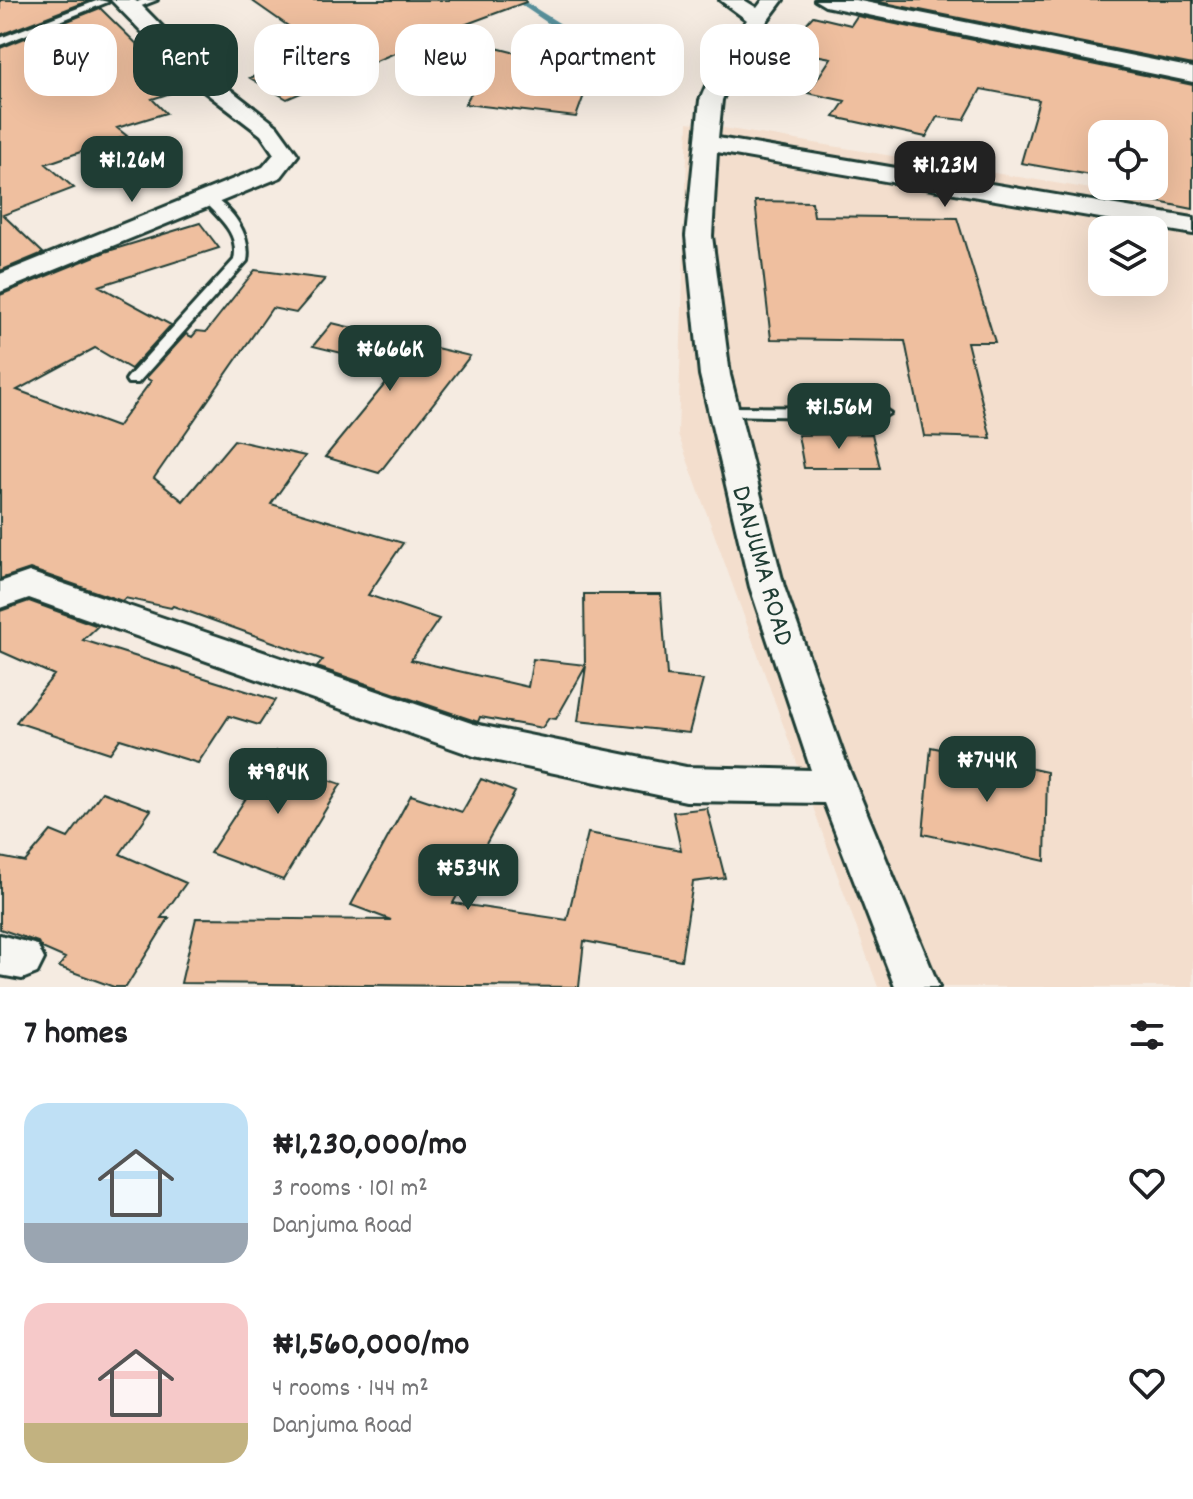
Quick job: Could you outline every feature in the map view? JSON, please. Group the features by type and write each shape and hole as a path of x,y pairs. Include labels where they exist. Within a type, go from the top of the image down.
{"street":[{"path":"730,0 766,9"},
{"path":"825,0 1193,75"},
{"path":"0,284 272,172 286,155 278,138 197,75 127,2"},
{"name":"DANJUMA ROAD","path":"766,9 730,56 711,100 699,236 715,375 767,587 836,787 917,987"},
{"path":"706,143 1193,226"},
{"path":"0,595 29,585 474,740 686,784 836,787"}],"lane":[{"path":"0,42 127,2"},
{"path":"133,380 240,261 244,250 242,238 208,199"},
{"path":"724,412 882,413"}],"shaded area":[{"path":"688,122 1088,189 1088,200 1157,200 1193,206 1193,987 878,987 678,434"}],"building":[{"path":"0,0 91,0 24,24 0,35"},
{"path":"251,0 526,2 467,24 395,24 395,53 379,60 379,24 285,24"},
{"path":"870,0 1193,0 1193,65"},
{"path":"100,8 116,24 60,24"},
{"path":"813,16 851,25 857,16 1193,85 1193,209 1148,200 1168,200 1168,120 1088,120 1088,175 1021,163 1039,100 981,89 964,120 937,117 926,137 834,117 845,101 819,95 819,76 831,58 819,56 819,24 806,24"},
{"path":"117,25 133,40 133,96 162,96 152,99 166,113 117,128 127,136 46,164 74,188 3,215 43,253 0,271 0,48 24,38 24,96 117,96"},
{"path":"495,50 511,52 511,96 584,96 576,117 465,104 469,96 495,96"},
{"path":"755,201 812,202 814,216 957,218 995,342 967,342 991,438 924,436 905,341 771,339"},
{"path":"200,223 219,248 99,286 171,325 131,369 95,348 17,390 117,427 151,381 146,378 186,334 192,337 197,331 206,332 255,270 325,279 296,313 272,308 154,478 183,501 234,440 305,456 271,504 403,543 368,595 439,619 411,660 528,687 533,659 585,665 584,594 661,594 667,676 703,680 689,733 578,721 586,666 556,719 549,718 542,728 480,717 478,722 317,667 323,660 173,606 125,598 122,601 30,569 0,579 0,295 105,252"},
{"path":"332,323 470,356 379,473 325,457 399,367 313,346"},
{"path":"872,434 880,468 804,468 798,435"},
{"path":"29,601 98,626 83,640 275,700 259,725 229,716 198,763 120,739 110,753 16,722 54,675 0,651 0,611"},
{"path":"931,747 1047,772 1045,861 923,834"},
{"path":"277,751 327,767 329,780 341,784 283,880 210,853"},
{"path":"481,779 515,792 453,903 567,920 588,833 681,850 673,812 707,808 725,878 693,882 681,960 584,941 579,987 181,983 196,918 391,920 351,905 411,795 462,812"},
{"path":"102,792 151,810 120,854 186,883 161,918 169,918 126,987 114,987 59,967 65,958 42,948 38,942 0,929 0,857 25,862 51,831 68,838"}],"waterway":[{"path":"517,0 555,24"}]}
